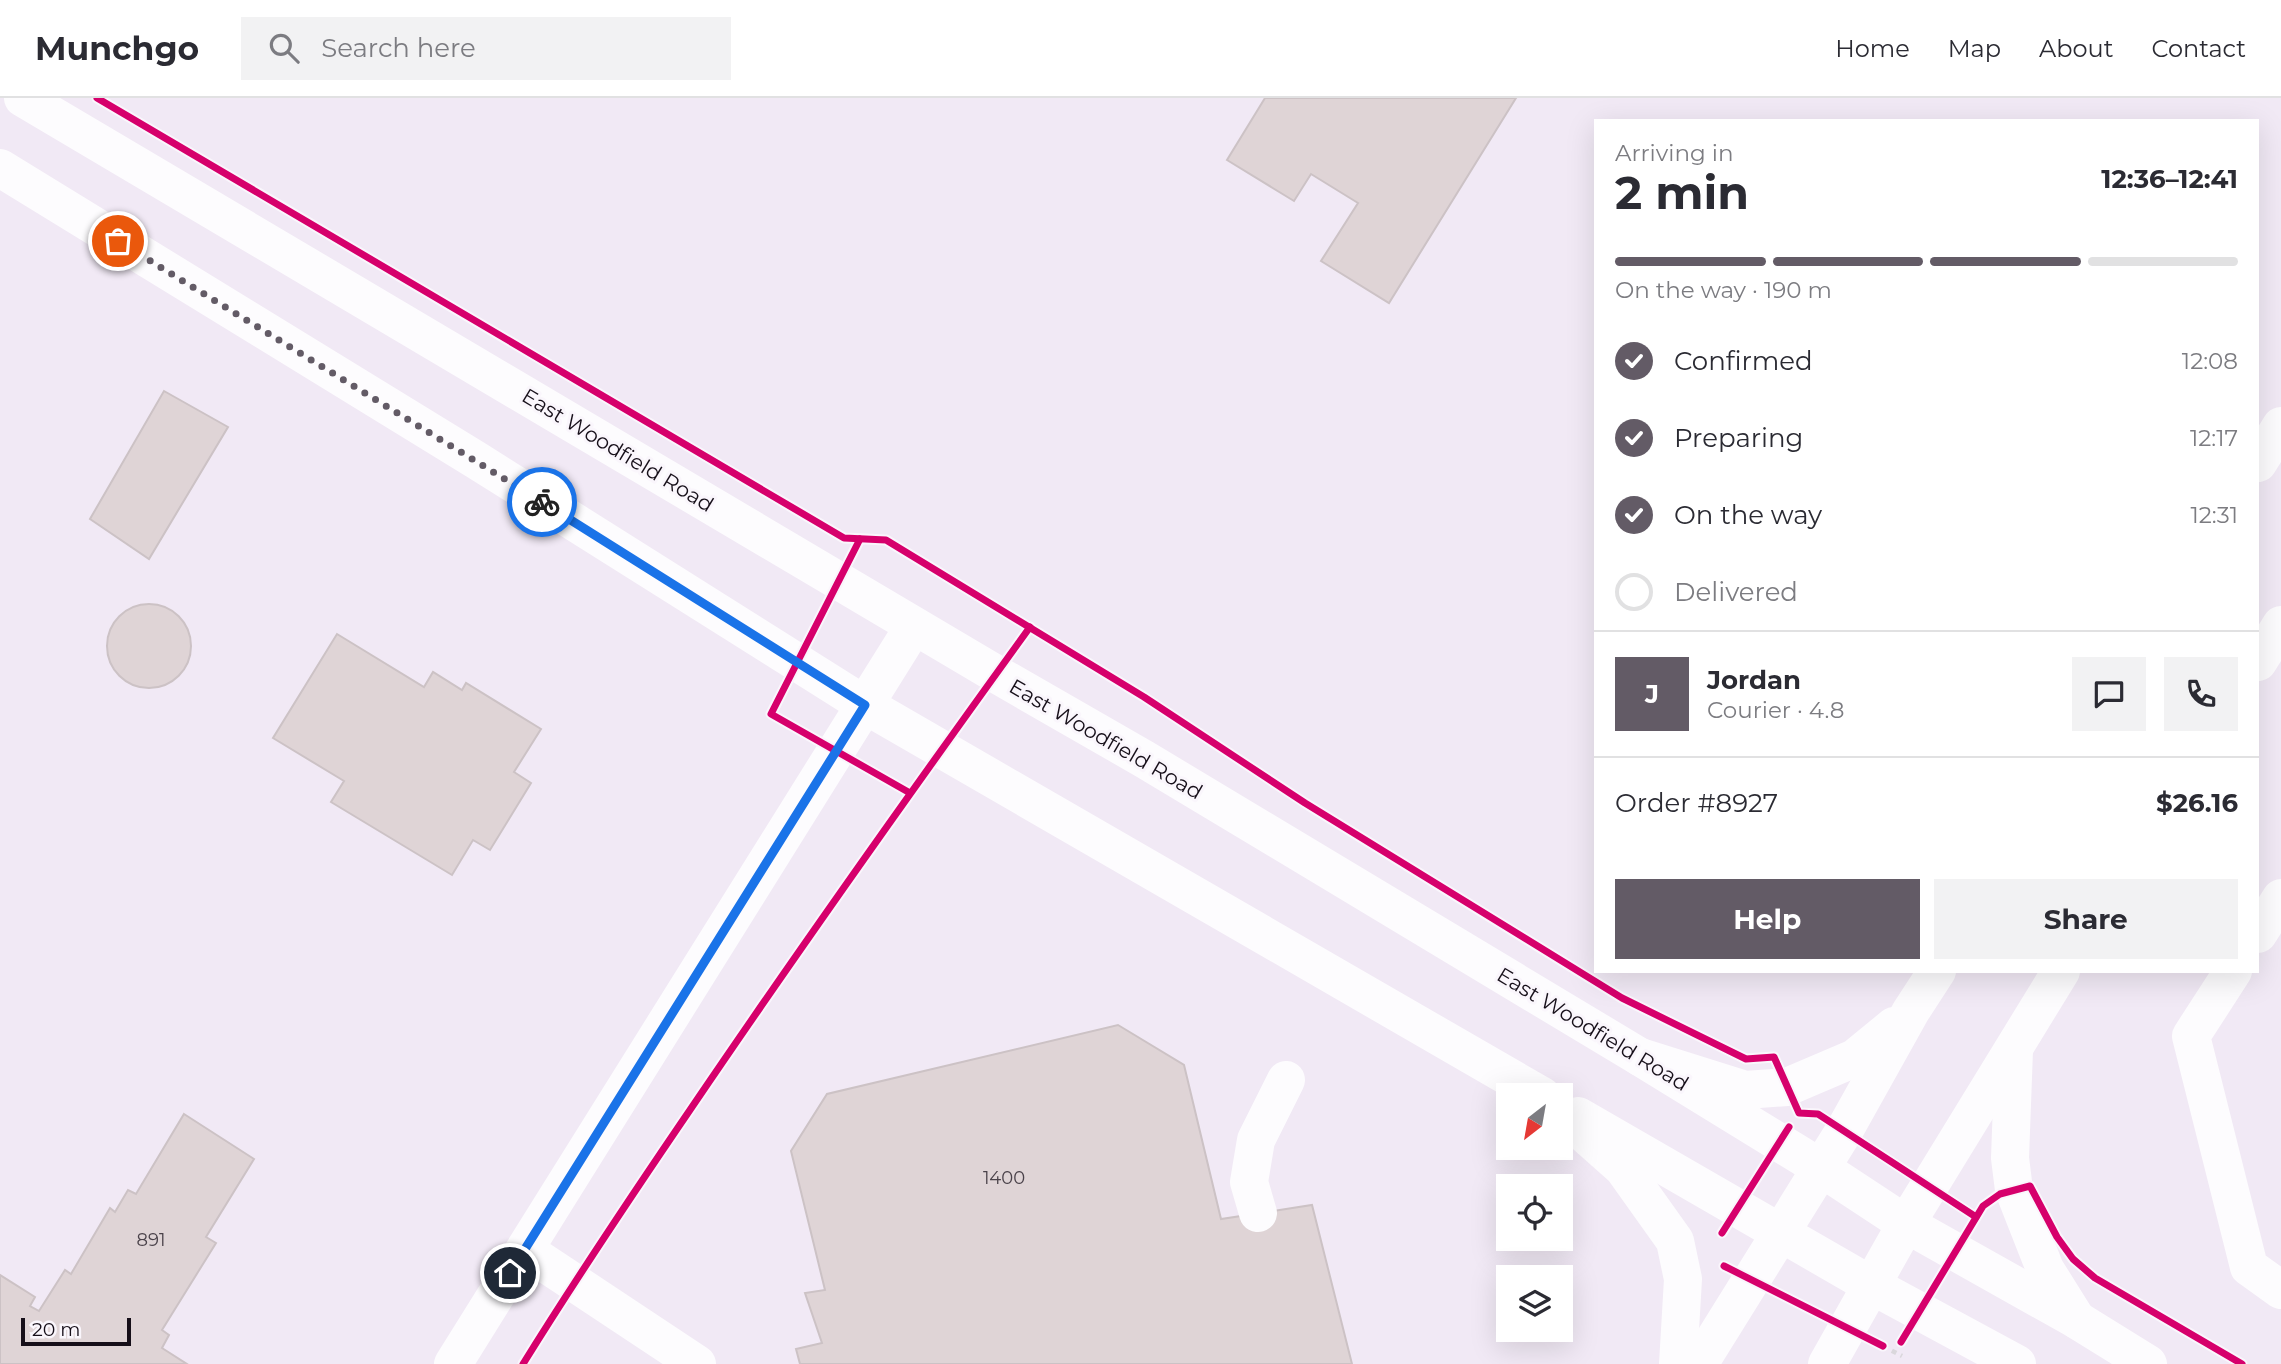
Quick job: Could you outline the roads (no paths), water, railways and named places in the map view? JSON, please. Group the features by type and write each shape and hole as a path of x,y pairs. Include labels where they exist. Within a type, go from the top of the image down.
{"street":[{"name":"East Woodfield Road","path":"23,98 1143,760 1640,1057 1821,1168 1906,1224 2077,1320 2148,1364"},
{"path":"0,168 476,460 865,705 1518,1083"},
{"path":"2259,461 2281,426"},
{"path":"453,1364 914,625"},
{"path":"2259,660 2281,625"},
{"path":"2259,932 2281,898"},
{"path":"1699,1364 1844,1131 1911,1011 1936,973"},
{"path":"1826,1364 1906,1224 2060,973"},
{"path":"2232,973 2191,1036 2249,1267 2281,1290"},
{"path":"1640,1057 1745,1090 1787,1087 1855,1058 1911,1011"},
{"path":"2014,1045 2010,1158 2014,1190 2045,1269 2077,1320"},
{"path":"1258,1213 1249,1182 1256,1140 1286,1080"},
{"path":"1573,1115 1871,1285 1909,1327 2017,1364"},
{"path":"1573,1123 1623,1168 1675,1241 1683,1279 1678,1364"},
{"path":"524,1250 697,1364"}]}
